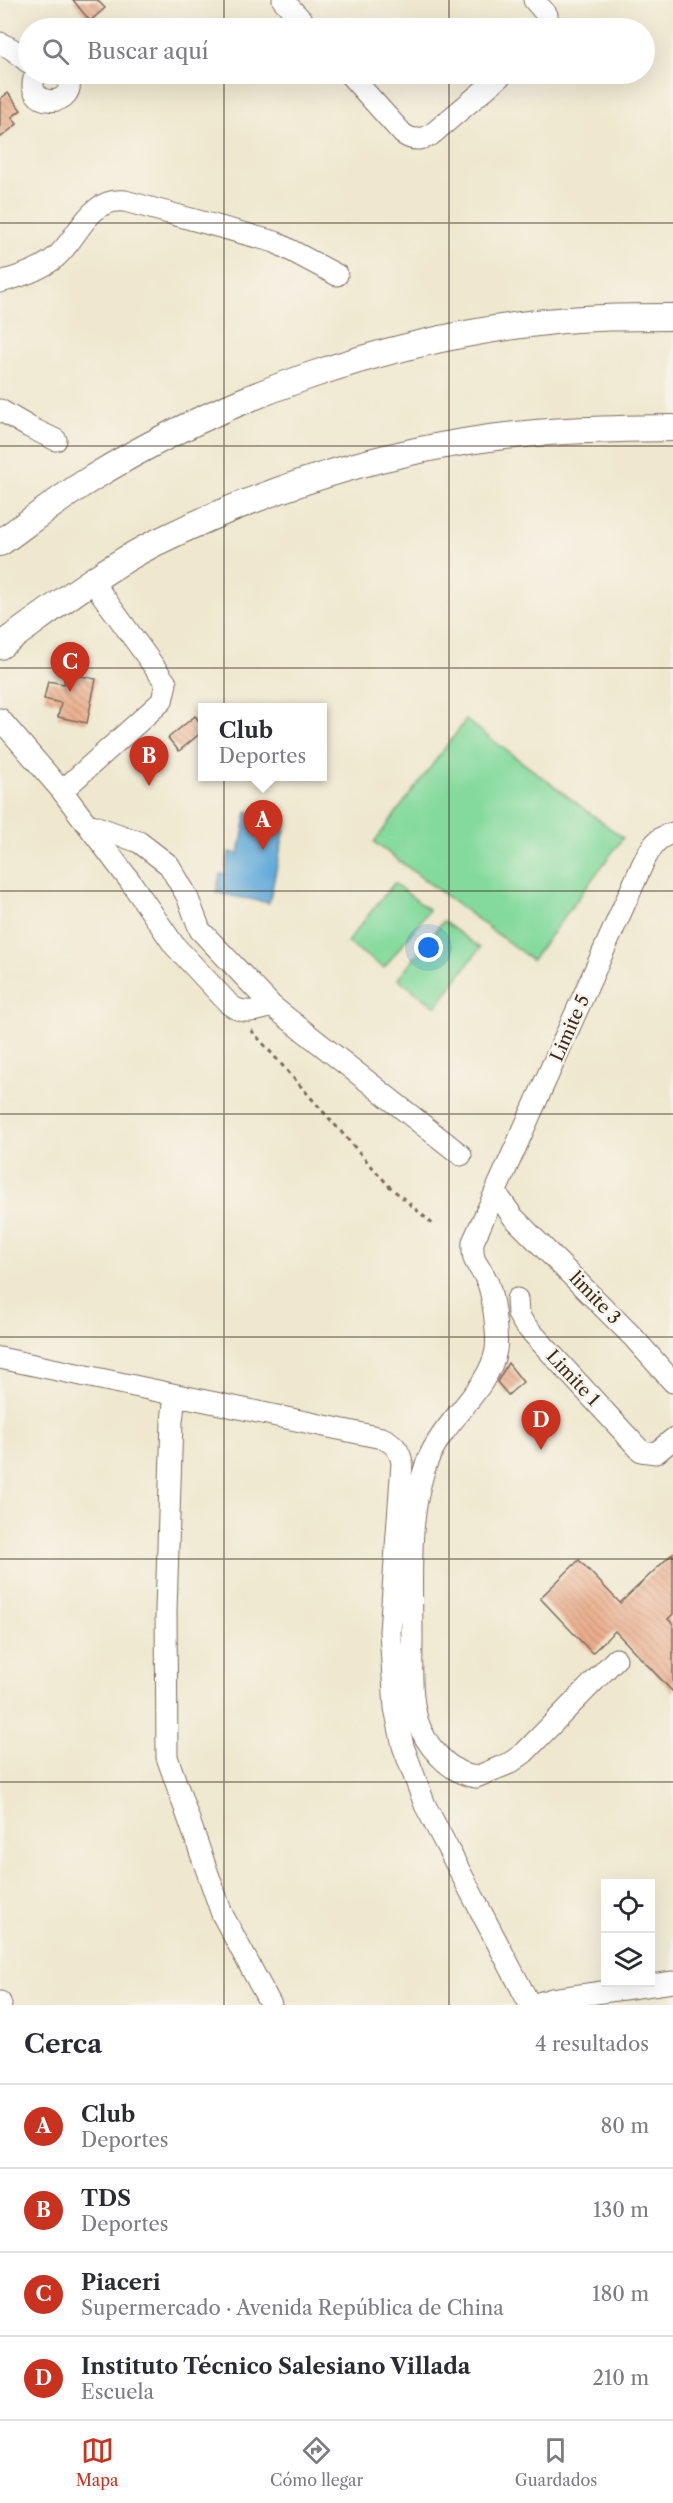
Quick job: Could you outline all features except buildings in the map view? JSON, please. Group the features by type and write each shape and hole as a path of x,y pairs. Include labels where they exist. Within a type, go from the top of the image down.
{"main road":[{"path":"0,543 89,480 133,455 174,433 292,382 379,354 484,331 596,317 673,316"},
{"path":"0,646 92,581 154,544 245,503 347,468 470,441 559,431 673,428"}],"street":[{"path":"284,0 300,18"},
{"path":"534,0 547,18"},
{"path":"1,45 18,54"},
{"path":"33,84 37,95 47,101 64,96 68,91 69,84"},
{"path":"358,84 403,135 416,140 431,135 491,84"},
{"path":"0,282 17,277 50,261 95,209 112,200 125,201 275,242 337,275"},
{"path":"0,411 56,440"},
{"path":"62,791 162,702 165,694 166,682 92,581"},
{"path":"0,719 62,791 174,945 238,1011 261,1010 272,1006"},
{"path":"86,823 139,842 169,865 187,896 200,930 272,1006 461,1155"},
{"name":"Limite 5","path":"616,1659 524,1753 510,1763 476,1777 460,1773 437,1753 417,1720 412,1672 412,1580 419,1486 436,1442 477,1389 496,1350 494,1315 486,1279 476,1266 472,1255 476,1234 652,846 660,837 673,832"},
{"name":"limite 3","path":"496,1193 513,1217 633,1337 673,1382"},
{"path":"513,1217 515,1242"},
{"name":"Limite 1","path":"517,1299 518,1314 524,1324 641,1451 656,1453 673,1439"},
{"path":"0,1358 390,1441 400,1453 402,1463 390,1632 395,1708 403,1746 425,1805 531,2005 552,1999 673,1982"},
{"path":"175,1395 172,1421 166,1610 166,1757 222,1914 271,2005"}],"path":[{"path":"238,1011 256,1037 389,1186 435,1226"}],"green space":[{"path":"466,720 623,838 532,960 374,842"},
{"path":"394,883 429,910 384,968 347,942"},
{"path":"443,921 480,948 436,1007 398,979"}],"water":[{"path":"247,811 287,819 269,903 216,893 220,874 225,874 229,852 239,854"}],"place":[{"name":"Piaceri","path":"70,692"},
{"name":"TDS","path":"149,786"},
{"name":"Club","path":"263,850"},
{"name":"Instituto Técnico Salesiano Villada","path":"541,1450"}]}
